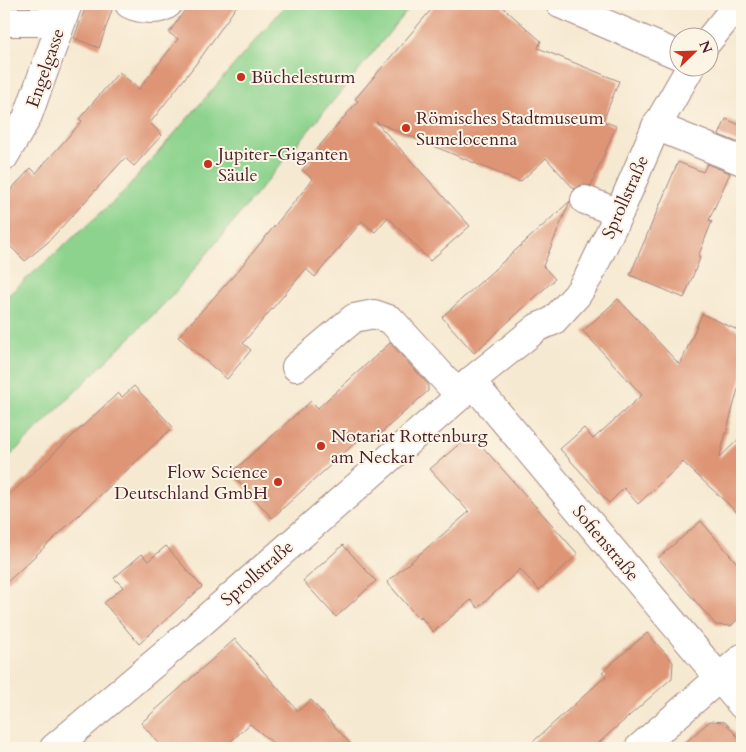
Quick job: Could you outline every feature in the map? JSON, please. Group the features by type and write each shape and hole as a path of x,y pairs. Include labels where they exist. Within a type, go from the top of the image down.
{"main road":[{"path":"129,4 138,8 164,7 168,4"},
{"path":"560,4 668,51"},
{"path":"718,29 738,4"},
{"path":"4,22 64,13"},
{"name":"Engelgasse","path":"4,156 27,118 64,13"},
{"name":"Sprollstraße","path":"54,748 470,390 545,338 553,321 565,310 586,282 619,213 656,126 684,78"},
{"path":"656,126 742,162"},
{"path":"585,200 619,213"},
{"name":"Sofienstraße","path":"296,367 354,318 374,314 391,320 470,390 742,705"},
{"path":"639,748 742,658"}],"green space":[{"path":"287,4 413,4 172,296 4,462 4,299 121,195"}],"building":[{"path":"87,4 114,4 99,48 74,38"},
{"path":"189,4 238,4 202,56 150,123 162,135 134,166 125,158 47,243 25,261 4,240 4,197 31,168 36,173 82,121 79,119 119,72 139,89 178,39 169,33"},
{"path":"436,4 499,4 541,41 538,48 619,81 603,121 616,126 591,186 582,185 574,189 546,158 520,182 376,122 470,226 430,261 388,217 375,232 362,221 315,277 306,269 243,343 251,350 227,379 178,337 236,273 313,179 302,170 311,160 309,158 358,101 355,99"},
{"path":"726,119 742,126 742,144 719,135"},
{"path":"678,162 703,172 707,164 730,173 709,220 712,221 684,298 630,275"},
{"path":"570,201 543,266 555,279 474,353 442,317"},
{"path":"618,299 680,365 702,314 742,332 742,375 719,458 742,436 742,517 683,462 638,504 624,488 609,503 560,449 584,428 593,439 642,395 583,331"},
{"path":"390,343 428,384 428,391 372,441 365,434 272,518 231,473 311,401 318,408"},
{"path":"134,386 173,427 4,585 4,500 118,393 122,397"},
{"path":"471,434 578,554 539,590 520,569 478,608 471,600 433,632 421,617 419,619 387,582 469,512 430,469"},
{"path":"701,521 742,569 742,615 731,626 716,625 658,558"},
{"path":"343,545 376,581 336,617 303,581"},
{"path":"166,546 202,587 139,644 104,603 123,587 114,578 142,554 148,561"},
{"path":"647,633 673,662 672,678 593,748 526,748 606,676 602,672"},
{"path":"235,639 298,711 311,700 354,748 279,748 250,724 223,748 163,748 141,723"},
{"path":"710,721 725,722 742,742 742,748 679,748"}],"place":[{"name":"Büchelesturm","path":"241,77"},
{"name":"Römisches Stadtmuseum Sumelocenna","path":"406,128"},
{"name":"Jupiter-Giganten Säule","path":"208,164"},
{"name":"Notariat Rottenburg am Neckar","path":"321,446"},
{"name":"Flow Science Deutschland GmbH","path":"278,482"}]}
